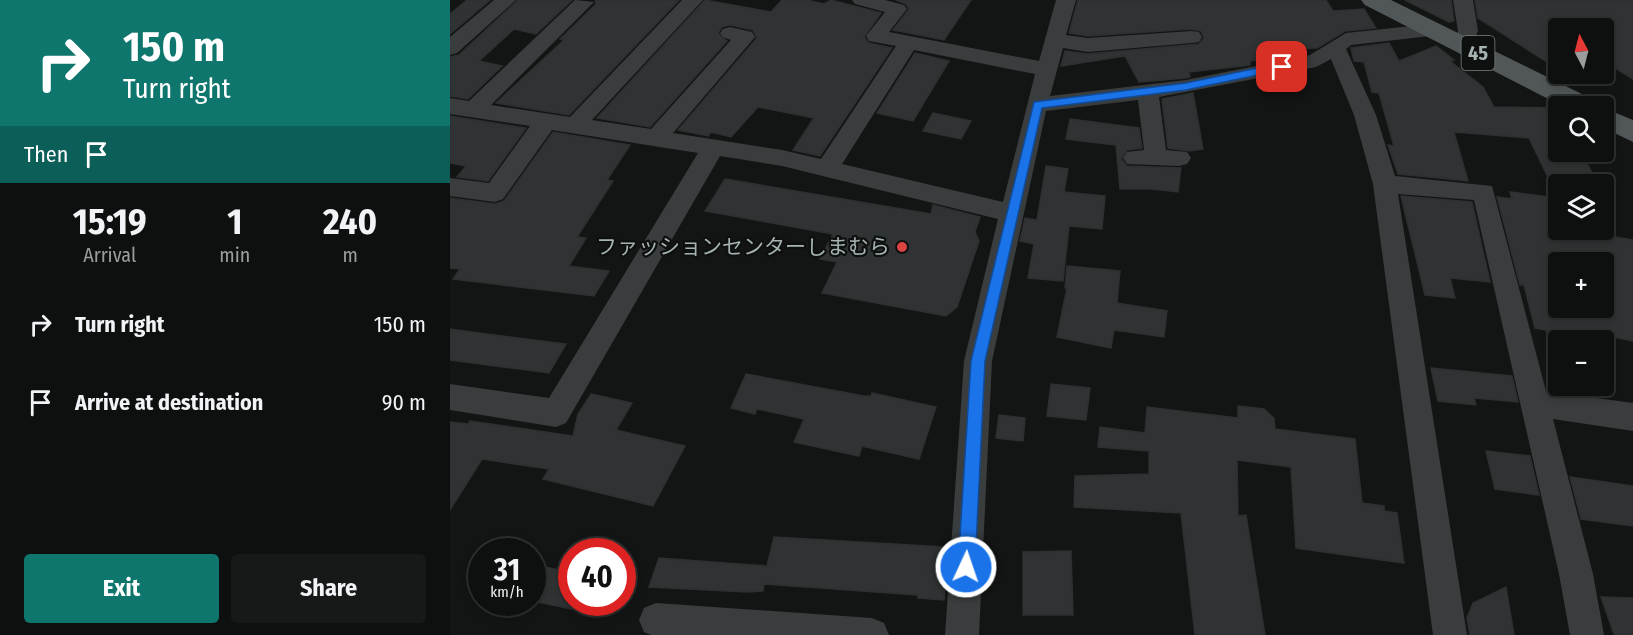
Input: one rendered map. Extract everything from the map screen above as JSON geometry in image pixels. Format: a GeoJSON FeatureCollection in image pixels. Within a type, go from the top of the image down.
{"type":"FeatureCollection","features":[{"type":"Feature","properties":{"kind":"main road","name":"45"},"geometry":{"type":"LineString","coordinates":[[1373,0],[1563,96]]}},
{"type":"Feature","properties":{"kind":"main road"},"geometry":{"type":"LineString","coordinates":[[1614,122],[1633,132]]}},
{"type":"Feature","properties":{"kind":"street"},"geometry":{"type":"LineString","coordinates":[[450,48],[506,0]]}},
{"type":"Feature","properties":{"kind":"street"},"geometry":{"type":"LineString","coordinates":[[574,126],[693,0]]}},
{"type":"Feature","properties":{"kind":"street"},"geometry":{"type":"LineString","coordinates":[[862,0],[897,9],[876,36],[1047,70]]}},
{"type":"Feature","properties":{"kind":"street"},"geometry":{"type":"LineString","coordinates":[[962,635],[978,361],[1011,213],[1066,0]]}},
{"type":"Feature","properties":{"kind":"street"},"geometry":{"type":"LineString","coordinates":[[1463,0],[1468,31],[1463,45]]}},
{"type":"Feature","properties":{"kind":"street"},"geometry":{"type":"LineString","coordinates":[[474,109],[584,2]]}},
{"type":"Feature","properties":{"kind":"street"},"geometry":{"type":"LineString","coordinates":[[1038,105],[1186,87],[1316,60],[1336,49],[1346,39],[1431,30]]}},
{"type":"Feature","properties":{"kind":"street"},"geometry":{"type":"LineString","coordinates":[[656,138],[745,37],[730,33]]}},
{"type":"Feature","properties":{"kind":"street"},"geometry":{"type":"LineString","coordinates":[[1055,40],[1088,45],[1192,37]]}},
{"type":"Feature","properties":{"kind":"street"},"geometry":{"type":"LineString","coordinates":[[826,169],[908,43]]}},
{"type":"Feature","properties":{"kind":"street"},"geometry":{"type":"LineString","coordinates":[[1336,49],[1362,102],[1377,146],[1385,184],[1450,635]]}},
{"type":"Feature","properties":{"kind":"street"},"geometry":{"type":"LineString","coordinates":[[1148,92],[1157,158]]}},
{"type":"Feature","properties":{"kind":"street"},"geometry":{"type":"LineString","coordinates":[[450,106],[782,158],[1011,213]]}},
{"type":"Feature","properties":{"kind":"street"},"geometry":{"type":"LineString","coordinates":[[450,187],[495,194],[546,121]]}},
{"type":"Feature","properties":{"kind":"street"},"geometry":{"type":"LineString","coordinates":[[450,397],[556,413],[713,148]]}},
{"type":"Feature","properties":{"kind":"street"},"geometry":{"type":"LineString","coordinates":[[1385,184],[1484,192],[1576,574],[1587,635]]}},
{"type":"Feature","properties":{"kind":"street"},"geometry":{"type":"LineString","coordinates":[[1534,403],[1633,417]]}},
{"type":"Feature","properties":{"kind":"street"},"geometry":{"type":"LineString","coordinates":[[656,620],[872,635]]}},
{"type":"Feature","properties":{"kind":"building"},"geometry":{"type":"Polygon","coordinates":[[[467,0],[490,0],[450,34],[450,14],[467,0]]]}},
{"type":"Feature","properties":{"kind":"building"},"geometry":{"type":"Polygon","coordinates":[[[518,0],[572,0],[536,34],[514,29],[479,61],[502,66],[468,99],[450,96],[450,57],[459,55],[518,0]]]}},
{"type":"Feature","properties":{"kind":"building"},"geometry":{"type":"Polygon","coordinates":[[[595,0],[679,0],[569,115],[496,103],[564,40],[560,39],[596,4],[595,0]]]}},
{"type":"Feature","properties":{"kind":"building"},"geometry":{"type":"Polygon","coordinates":[[[705,0],[771,12],[782,0],[807,0],[824,4],[831,0],[881,13],[864,37],[869,43],[892,48],[820,156],[793,150],[814,118],[758,107],[731,137],[711,132],[708,136],[678,130],[757,38],[753,30],[730,25],[722,27],[718,33],[727,41],[650,127],[597,118],[705,0]]]}},
{"type":"Feature","properties":{"kind":"building"},"geometry":{"type":"Polygon","coordinates":[[[896,0],[971,0],[944,40],[893,30],[909,9],[906,4],[896,0]]]}},
{"type":"Feature","properties":{"kind":"building"},"geometry":{"type":"Polygon","coordinates":[[[1078,0],[1326,0],[1333,11],[1364,9],[1376,28],[1345,31],[1317,48],[1294,49],[1297,55],[1250,61],[1250,65],[1189,72],[1190,77],[1186,78],[1139,82],[1125,56],[1061,66],[1065,51],[1088,54],[1199,44],[1204,38],[1201,31],[1192,29],[1088,36],[1069,33],[1078,0]]]}},
{"type":"Feature","properties":{"kind":"building"},"geometry":{"type":"Polygon","coordinates":[[[1405,0],[1451,0],[1454,21],[1449,22],[1405,0]]]}},
{"type":"Feature","properties":{"kind":"building"},"geometry":{"type":"Polygon","coordinates":[[[1475,0],[1633,0],[1633,79],[1614,67],[1614,18],[1548,18],[1548,63],[1478,18],[1475,0]]]}},
{"type":"Feature","properties":{"kind":"building"},"geometry":{"type":"Polygon","coordinates":[[[1389,43],[1399,61],[1436,46],[1454,60],[1450,61],[1483,87],[1494,107],[1548,108],[1548,162],[1586,162],[1593,174],[1548,174],[1548,177],[1529,138],[1454,132],[1468,181],[1398,174],[1388,145],[1394,146],[1379,93],[1372,92],[1364,62],[1354,61],[1351,48],[1389,43]]]}},
{"type":"Feature","properties":{"kind":"building"},"geometry":{"type":"Polygon","coordinates":[[[915,53],[949,61],[913,121],[877,113],[915,53]]]}},
{"type":"Feature","properties":{"kind":"building"},"geometry":{"type":"Polygon","coordinates":[[[1193,93],[1203,149],[1189,151],[1168,148],[1162,99],[1193,93]]]}},
{"type":"Feature","properties":{"kind":"building"},"geometry":{"type":"Polygon","coordinates":[[[933,113],[971,121],[961,139],[923,131],[933,113]]]}},
{"type":"Feature","properties":{"kind":"building"},"geometry":{"type":"Polygon","coordinates":[[[450,116],[526,128],[488,181],[457,177],[466,166],[450,163],[450,116]]]}},
{"type":"Feature","properties":{"kind":"building"},"geometry":{"type":"Polygon","coordinates":[[[1070,119],[1139,128],[1142,148],[1127,150],[1121,159],[1127,166],[1181,168],[1178,192],[1120,189],[1116,145],[1066,139],[1070,119]]]}},
{"type":"Feature","properties":{"kind":"building"},"geometry":{"type":"Polygon","coordinates":[[[553,132],[630,145],[607,180],[613,181],[577,237],[586,238],[569,266],[609,271],[594,296],[453,279],[460,269],[450,268],[450,198],[495,204],[504,201],[553,132]]]}},
{"type":"Feature","properties":{"kind":"building"},"geometry":{"type":"Polygon","coordinates":[[[1046,166],[1068,169],[1064,192],[1105,196],[1102,229],[1069,226],[1063,281],[1028,278],[1034,244],[1020,241],[1025,218],[1037,220],[1046,166]]]}},
{"type":"Feature","properties":{"kind":"building"},"geometry":{"type":"Polygon","coordinates":[[[725,179],[931,214],[933,205],[980,217],[975,232],[979,241],[957,307],[946,316],[822,293],[837,262],[820,259],[833,234],[705,211],[725,179]]]}},
{"type":"Feature","properties":{"kind":"building"},"geometry":{"type":"Polygon","coordinates":[[[1510,192],[1548,197],[1548,240],[1614,240],[1614,237],[1633,240],[1633,341],[1614,337],[1614,330],[1548,330],[1548,337],[1546,330],[1535,328],[1524,285],[1520,285],[1497,197],[1512,199],[1510,192]]]}},
{"type":"Feature","properties":{"kind":"building"},"geometry":{"type":"Polygon","coordinates":[[[1401,196],[1472,202],[1490,282],[1450,278],[1455,298],[1425,295],[1401,196]]]}},
{"type":"Feature","properties":{"kind":"building"},"geometry":{"type":"Polygon","coordinates":[[[1067,266],[1120,271],[1117,303],[1167,311],[1164,337],[1114,330],[1111,348],[1057,337],[1067,288],[1065,288],[1067,266]]]}},
{"type":"Feature","properties":{"kind":"building"},"geometry":{"type":"Polygon","coordinates":[[[450,329],[566,344],[549,373],[450,360],[450,329]]]}},
{"type":"Feature","properties":{"kind":"building"},"geometry":{"type":"Polygon","coordinates":[[[1431,368],[1512,376],[1518,402],[1474,398],[1476,405],[1438,401],[1431,368]]]}},
{"type":"Feature","properties":{"kind":"building"},"geometry":{"type":"Polygon","coordinates":[[[746,374],[864,396],[871,396],[872,393],[936,407],[919,459],[862,446],[859,456],[794,442],[804,419],[757,409],[755,414],[731,408],[746,374]]]}},
{"type":"Feature","properties":{"kind":"building"},"geometry":{"type":"Polygon","coordinates":[[[1051,384],[1090,388],[1086,420],[1047,416],[1051,384]]]}},
{"type":"Feature","properties":{"kind":"building"},"geometry":{"type":"Polygon","coordinates":[[[591,394],[632,403],[616,430],[685,446],[653,506],[543,479],[549,469],[482,459],[450,510],[450,422],[468,424],[470,421],[573,436],[578,414],[591,394]]]}},
{"type":"Feature","properties":{"kind":"building"},"geometry":{"type":"Polygon","coordinates":[[[1238,406],[1264,409],[1274,418],[1275,429],[1355,439],[1362,503],[1384,506],[1384,511],[1397,513],[1404,563],[1296,548],[1291,467],[1237,460],[1238,516],[1246,515],[1265,635],[1195,635],[1181,513],[1074,507],[1075,476],[1149,474],[1149,451],[1098,447],[1100,427],[1145,433],[1147,407],[1238,418],[1238,406]]]}},
{"type":"Feature","properties":{"kind":"building"},"geometry":{"type":"Polygon","coordinates":[[[999,415],[1025,418],[1023,441],[996,438],[999,415]]]}},
{"type":"Feature","properties":{"kind":"building"},"geometry":{"type":"Polygon","coordinates":[[[1486,451],[1530,456],[1539,495],[1495,489],[1486,451]]]}},
{"type":"Feature","properties":{"kind":"building"},"geometry":{"type":"Polygon","coordinates":[[[1570,477],[1633,486],[1633,526],[1581,519],[1570,477]]]}},
{"type":"Feature","properties":{"kind":"building"},"geometry":{"type":"Polygon","coordinates":[[[774,537],[945,547],[944,556],[948,556],[944,600],[918,598],[918,595],[764,584],[763,591],[747,592],[649,587],[659,558],[767,566],[774,537]]]}},
{"type":"Feature","properties":{"kind":"building"},"geometry":{"type":"Polygon","coordinates":[[[1071,551],[1073,615],[1023,615],[1023,552],[1071,551]]]}},
{"type":"Feature","properties":{"kind":"building"},"geometry":{"type":"Polygon","coordinates":[[[546,567],[558,570],[558,606],[546,604],[546,567]]]}},
{"type":"Feature","properties":{"kind":"building"},"geometry":{"type":"Polygon","coordinates":[[[1506,587],[1514,635],[1470,635],[1467,618],[1473,603],[1506,587]]]}},
{"type":"Feature","properties":{"kind":"building"},"geometry":{"type":"Polygon","coordinates":[[[1601,597],[1633,598],[1633,635],[1614,634],[1601,597]]]}},
{"type":"Feature","properties":{"kind":"place","name":"ファッションセンターしまむら"},"geometry":{"type":"Point","coordinates":[902,247]}},
{"type":"Feature","properties":{"kind":"route"},"geometry":{"type":"LineString","coordinates":[[966,567],[978,361],[984,326],[1038,105],[1186,87],[1282,67]]}}]}
